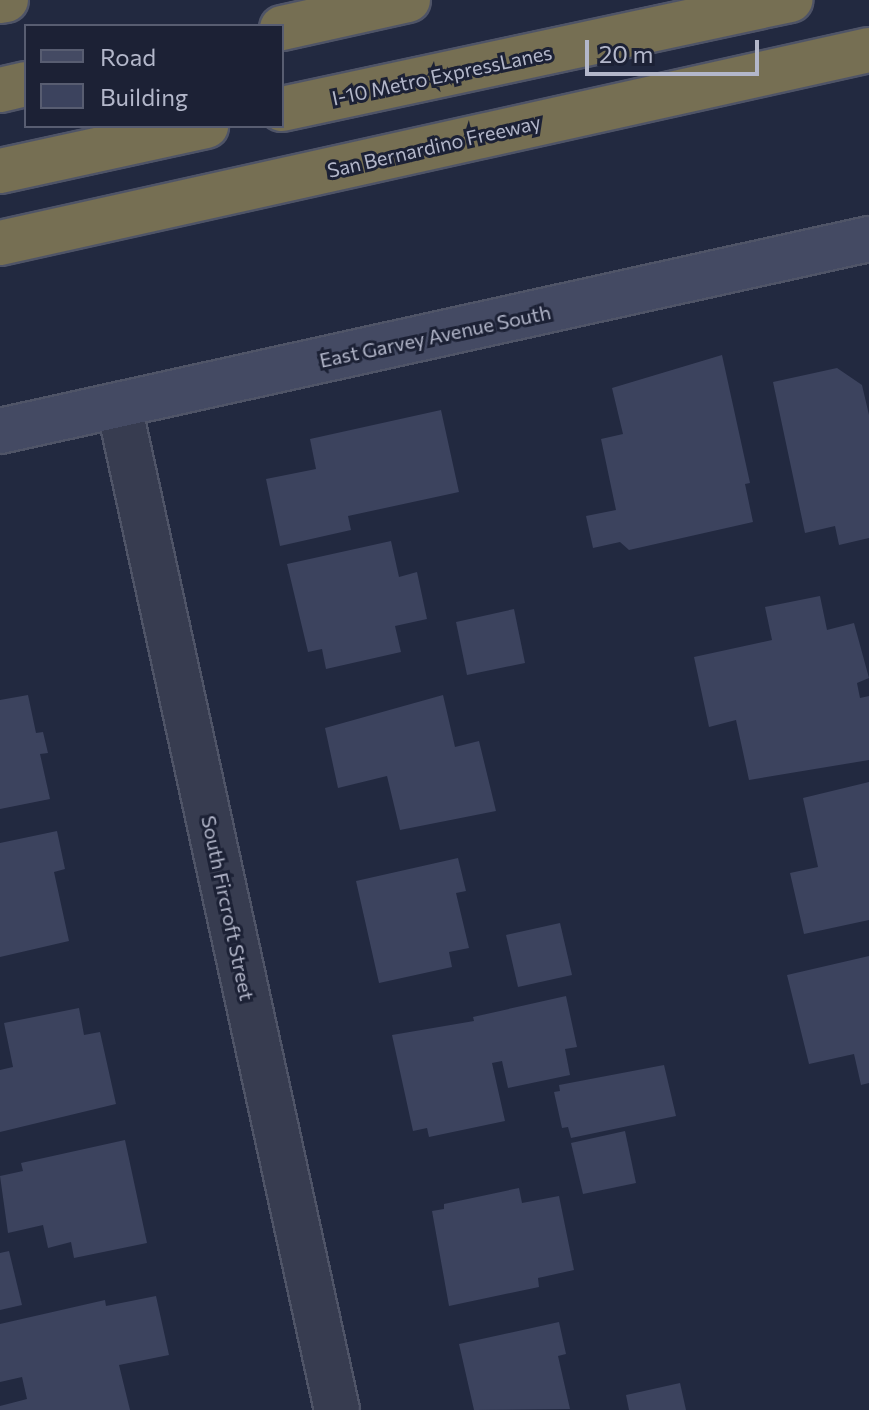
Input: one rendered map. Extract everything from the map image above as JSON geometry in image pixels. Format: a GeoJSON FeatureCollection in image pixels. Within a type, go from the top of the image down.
{"type":"FeatureCollection","features":[{"type":"Feature","properties":{"kind":"highway"},"geometry":{"type":"LineString","coordinates":[[0,1],[6,0]]}},
{"type":"Feature","properties":{"kind":"highway"},"geometry":{"type":"LineString","coordinates":[[284,28],[408,0]]}},
{"type":"Feature","properties":{"kind":"highway","name":"I-10 Metro ExpressLanes"},"geometry":{"type":"LineString","coordinates":[[284,109],[790,0]]}},
{"type":"Feature","properties":{"kind":"highway","name":"San Bernardino Freeway"},"geometry":{"type":"LineString","coordinates":[[0,243],[869,50]]}},
{"type":"Feature","properties":{"kind":"highway"},"geometry":{"type":"LineString","coordinates":[[0,90],[24,84]]}},
{"type":"Feature","properties":{"kind":"highway"},"geometry":{"type":"LineString","coordinates":[[0,171],[197,128]]}},
{"type":"Feature","properties":{"kind":"street","name":"East Garvey Avenue South"},"geometry":{"type":"LineString","coordinates":[[0,431],[869,239]]}},
{"type":"Feature","properties":{"kind":"street","name":"South Fircroft Street"},"geometry":{"type":"LineString","coordinates":[[119,406],[337,1410]]}},
{"type":"Feature","properties":{"kind":"building"},"geometry":{"type":"Polygon","coordinates":[[[722,355],[750,483],[745,484],[753,522],[629,550],[620,542],[593,548],[586,516],[616,510],[601,439],[623,434],[612,388],[722,355]]]}},
{"type":"Feature","properties":{"kind":"building"},"geometry":{"type":"Polygon","coordinates":[[[837,368],[862,385],[869,415],[869,538],[839,545],[835,526],[805,533],[773,382],[837,368]]]}},
{"type":"Feature","properties":{"kind":"building"},"geometry":{"type":"Polygon","coordinates":[[[441,410],[459,492],[348,516],[351,530],[280,546],[266,479],[316,469],[310,439],[441,410]]]}},
{"type":"Feature","properties":{"kind":"building"},"geometry":{"type":"Polygon","coordinates":[[[391,541],[399,577],[417,572],[427,619],[395,626],[401,652],[326,669],[322,649],[308,652],[287,564],[391,541]]]}},
{"type":"Feature","properties":{"kind":"building"},"geometry":{"type":"Polygon","coordinates":[[[820,596],[827,630],[854,623],[869,678],[857,683],[860,698],[869,696],[869,760],[749,780],[736,720],[709,727],[694,657],[772,640],[765,607],[820,596]]]}},
{"type":"Feature","properties":{"kind":"building"},"geometry":{"type":"Polygon","coordinates":[[[514,609],[525,663],[467,675],[456,622],[514,609]]]}},
{"type":"Feature","properties":{"kind":"building"},"geometry":{"type":"Polygon","coordinates":[[[28,695],[36,733],[43,732],[48,753],[40,754],[50,799],[0,809],[0,700],[28,695]]]}},
{"type":"Feature","properties":{"kind":"building"},"geometry":{"type":"Polygon","coordinates":[[[443,695],[455,747],[479,741],[496,811],[400,830],[387,776],[338,788],[325,728],[443,695]]]}},
{"type":"Feature","properties":{"kind":"building"},"geometry":{"type":"Polygon","coordinates":[[[869,782],[869,920],[804,934],[790,873],[818,867],[803,798],[869,782]]]}},
{"type":"Feature","properties":{"kind":"building"},"geometry":{"type":"Polygon","coordinates":[[[57,831],[65,869],[54,872],[69,941],[0,957],[0,843],[57,831]]]}},
{"type":"Feature","properties":{"kind":"building"},"geometry":{"type":"Polygon","coordinates":[[[458,858],[466,891],[456,893],[469,948],[449,952],[452,967],[379,983],[356,881],[458,858]]]}},
{"type":"Feature","properties":{"kind":"building"},"geometry":{"type":"Polygon","coordinates":[[[560,923],[572,975],[518,987],[506,935],[560,923]]]}},
{"type":"Feature","properties":{"kind":"building"},"geometry":{"type":"Polygon","coordinates":[[[869,956],[869,1083],[861,1085],[854,1054],[809,1064],[787,975],[869,956]]]}},
{"type":"Feature","properties":{"kind":"building"},"geometry":{"type":"Polygon","coordinates":[[[566,996],[577,1047],[565,1049],[570,1075],[508,1088],[502,1061],[492,1063],[505,1121],[429,1137],[427,1128],[413,1131],[392,1035],[474,1021],[473,1017],[566,996]]]}},
{"type":"Feature","properties":{"kind":"building"},"geometry":{"type":"Polygon","coordinates":[[[79,1008],[84,1035],[100,1032],[116,1104],[0,1132],[0,1070],[13,1067],[4,1023],[79,1008]]]}},
{"type":"Feature","properties":{"kind":"building"},"geometry":{"type":"Polygon","coordinates":[[[664,1065],[676,1116],[571,1138],[568,1127],[562,1128],[554,1092],[560,1091],[559,1085],[664,1065]]]}},
{"type":"Feature","properties":{"kind":"building"},"geometry":{"type":"Polygon","coordinates":[[[625,1131],[636,1183],[583,1194],[571,1143],[625,1131]]]}},
{"type":"Feature","properties":{"kind":"building"},"geometry":{"type":"Polygon","coordinates":[[[125,1140],[147,1243],[74,1258],[71,1242],[48,1248],[43,1225],[8,1233],[0,1176],[23,1171],[21,1163],[125,1140]]]}},
{"type":"Feature","properties":{"kind":"building"},"geometry":{"type":"Polygon","coordinates":[[[519,1188],[522,1203],[559,1196],[574,1270],[538,1278],[539,1287],[449,1306],[432,1211],[444,1209],[444,1204],[519,1188]]]}},
{"type":"Feature","properties":{"kind":"building"},"geometry":{"type":"Polygon","coordinates":[[[9,1251],[22,1305],[0,1310],[0,1253],[9,1251]]]}},
{"type":"Feature","properties":{"kind":"building"},"geometry":{"type":"Polygon","coordinates":[[[156,1296],[169,1355],[119,1365],[130,1410],[0,1410],[0,1406],[27,1399],[22,1377],[0,1382],[0,1324],[105,1300],[106,1306],[156,1296]]]}},
{"type":"Feature","properties":{"kind":"building"},"geometry":{"type":"Polygon","coordinates":[[[559,1322],[566,1354],[558,1356],[570,1409],[474,1410],[459,1344],[559,1322]]]}},
{"type":"Feature","properties":{"kind":"building"},"geometry":{"type":"Polygon","coordinates":[[[680,1383],[686,1410],[629,1410],[626,1395],[680,1383]]]}}]}
